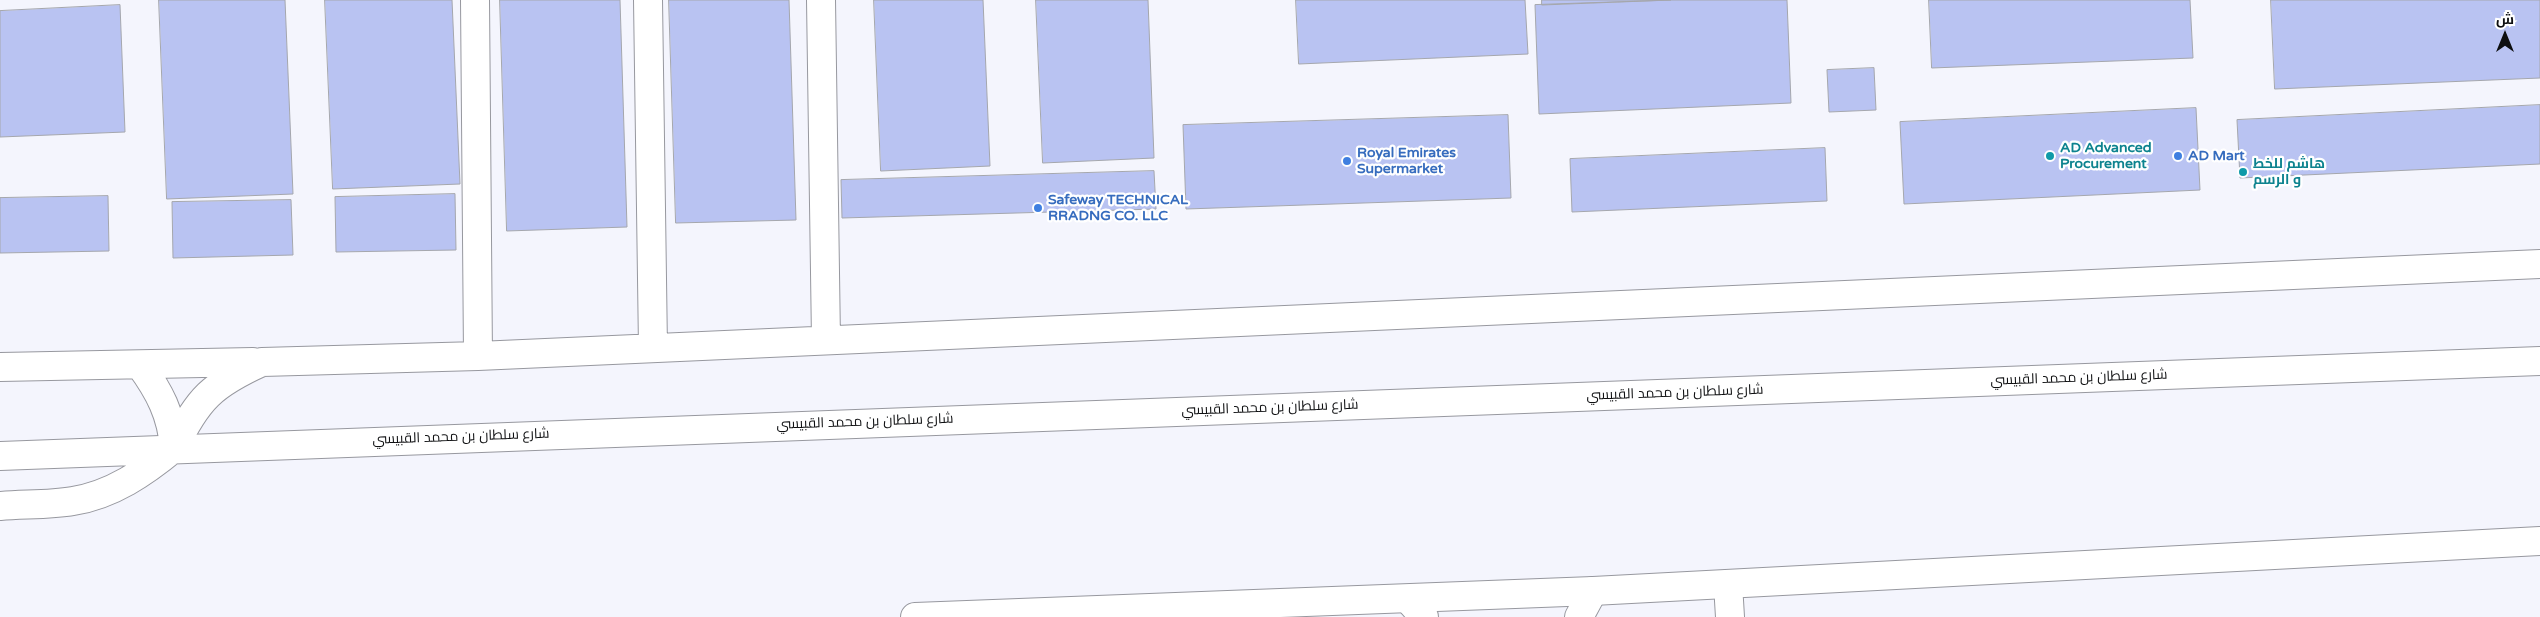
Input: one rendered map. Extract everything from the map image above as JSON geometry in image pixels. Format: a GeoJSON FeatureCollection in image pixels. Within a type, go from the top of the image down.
{"type":"FeatureCollection","features":[{"type":"Feature","properties":{"kind":"main road"},"geometry":{"type":"LineString","coordinates":[[475,0],[478,356]]}},
{"type":"Feature","properties":{"kind":"main road"},"geometry":{"type":"LineString","coordinates":[[648,0],[653,348]]}},
{"type":"Feature","properties":{"kind":"main road"},"geometry":{"type":"LineString","coordinates":[[821,0],[826,340]]}},
{"type":"Feature","properties":{"kind":"main road"},"geometry":{"type":"LineString","coordinates":[[0,367],[478,356],[2540,264]]}},
{"type":"Feature","properties":{"kind":"main road","name":"شارع سلطان بن محمد القبيسي"},"geometry":{"type":"LineString","coordinates":[[0,456],[2540,361]]}},
{"type":"Feature","properties":{"kind":"main road"},"geometry":{"type":"LineString","coordinates":[[0,506],[74,501],[105,492],[140,476],[174,448],[191,414],[203,399],[233,375],[262,362]]}},
{"type":"Feature","properties":{"kind":"main road"},"geometry":{"type":"LineString","coordinates":[[140,365],[165,405],[170,419],[174,448]]}},
{"type":"Feature","properties":{"kind":"main road"},"geometry":{"type":"LineString","coordinates":[[915,617],[1416,608],[1593,591],[2540,541]]}},
{"type":"Feature","properties":{"kind":"main road"},"geometry":{"type":"LineString","coordinates":[[1728,584],[1730,617]]}},
{"type":"Feature","properties":{"kind":"main road"},"geometry":{"type":"LineString","coordinates":[[1579,617],[1593,591]]}},
{"type":"Feature","properties":{"kind":"building"},"geometry":{"type":"Polygon","coordinates":[[[159,0],[285,0],[293,194],[167,199],[159,0]]]}},
{"type":"Feature","properties":{"kind":"building"},"geometry":{"type":"Polygon","coordinates":[[[325,0],[452,0],[460,184],[333,189],[325,0]]]}},
{"type":"Feature","properties":{"kind":"building"},"geometry":{"type":"Polygon","coordinates":[[[500,0],[620,0],[627,227],[507,231],[500,0]]]}},
{"type":"Feature","properties":{"kind":"building"},"geometry":{"type":"Polygon","coordinates":[[[669,0],[789,0],[796,220],[676,223],[669,0]]]}},
{"type":"Feature","properties":{"kind":"building"},"geometry":{"type":"Polygon","coordinates":[[[874,0],[983,0],[990,166],[881,171],[874,0]]]}},
{"type":"Feature","properties":{"kind":"building"},"geometry":{"type":"Polygon","coordinates":[[[1036,0],[1148,0],[1154,158],[1043,163],[1036,0]]]}},
{"type":"Feature","properties":{"kind":"building"},"geometry":{"type":"Polygon","coordinates":[[[1296,0],[1525,0],[1528,54],[1299,64],[1296,0]]]}},
{"type":"Feature","properties":{"kind":"building"},"geometry":{"type":"Polygon","coordinates":[[[1542,0],[1671,0],[1542,5],[1542,0]]]}},
{"type":"Feature","properties":{"kind":"building"},"geometry":{"type":"Polygon","coordinates":[[[1671,0],[1787,0],[1791,103],[1539,114],[1535,5],[1671,0]]]}},
{"type":"Feature","properties":{"kind":"building"},"geometry":{"type":"Polygon","coordinates":[[[1929,0],[2190,0],[2193,58],[1932,68],[1929,0]]]}},
{"type":"Feature","properties":{"kind":"building"},"geometry":{"type":"Polygon","coordinates":[[[2271,0],[2540,0],[2540,78],[2275,89],[2271,0]]]}},
{"type":"Feature","properties":{"kind":"building"},"geometry":{"type":"Polygon","coordinates":[[[120,5],[125,132],[0,137],[0,11],[120,5]]]}},
{"type":"Feature","properties":{"kind":"building"},"geometry":{"type":"Polygon","coordinates":[[[1874,68],[1876,110],[1829,112],[1827,70],[1874,68]]]}},
{"type":"Feature","properties":{"kind":"building"},"geometry":{"type":"Polygon","coordinates":[[[2540,105],[2540,164],[2240,178],[2237,120],[2540,105]]]}},
{"type":"Feature","properties":{"kind":"building","name":"AD Advanced Procurement"},"geometry":{"type":"Polygon","coordinates":[[[2196,108],[2200,190],[1904,204],[1900,122],[2196,108]]]}},
{"type":"Feature","properties":{"kind":"building","name":"Royal Emirates Supermarket"},"geometry":{"type":"Polygon","coordinates":[[[1508,115],[1511,198],[1186,209],[1183,125],[1508,115]]]}},
{"type":"Feature","properties":{"kind":"building"},"geometry":{"type":"Polygon","coordinates":[[[1825,148],[1827,201],[1572,212],[1570,159],[1825,148]]]}},
{"type":"Feature","properties":{"kind":"building"},"geometry":{"type":"Polygon","coordinates":[[[1154,171],[1156,209],[842,218],[841,180],[1154,171]]]}},
{"type":"Feature","properties":{"kind":"building"},"geometry":{"type":"Polygon","coordinates":[[[455,194],[456,250],[336,252],[335,197],[455,194]]]}},
{"type":"Feature","properties":{"kind":"building"},"geometry":{"type":"Polygon","coordinates":[[[108,196],[109,251],[0,253],[0,198],[108,196]]]}},
{"type":"Feature","properties":{"kind":"building"},"geometry":{"type":"Polygon","coordinates":[[[291,200],[293,255],[173,258],[172,202],[291,200]]]}},
{"type":"Feature","properties":{"kind":"place","name":"AD Advanced Procurement"},"geometry":{"type":"Point","coordinates":[2050,156]}},
{"type":"Feature","properties":{"kind":"place","name":"AD Mart"},"geometry":{"type":"Point","coordinates":[2178,156]}},
{"type":"Feature","properties":{"kind":"place","name":"Royal Emirates Supermarket"},"geometry":{"type":"Point","coordinates":[1347,161]}},
{"type":"Feature","properties":{"kind":"place","name":"هاشم للخط و الرسم"},"geometry":{"type":"Point","coordinates":[2243,172]}},
{"type":"Feature","properties":{"kind":"place","name":"Safeway TECHNICAL RRADNG CO. LLC"},"geometry":{"type":"Point","coordinates":[1038,208]}}]}
